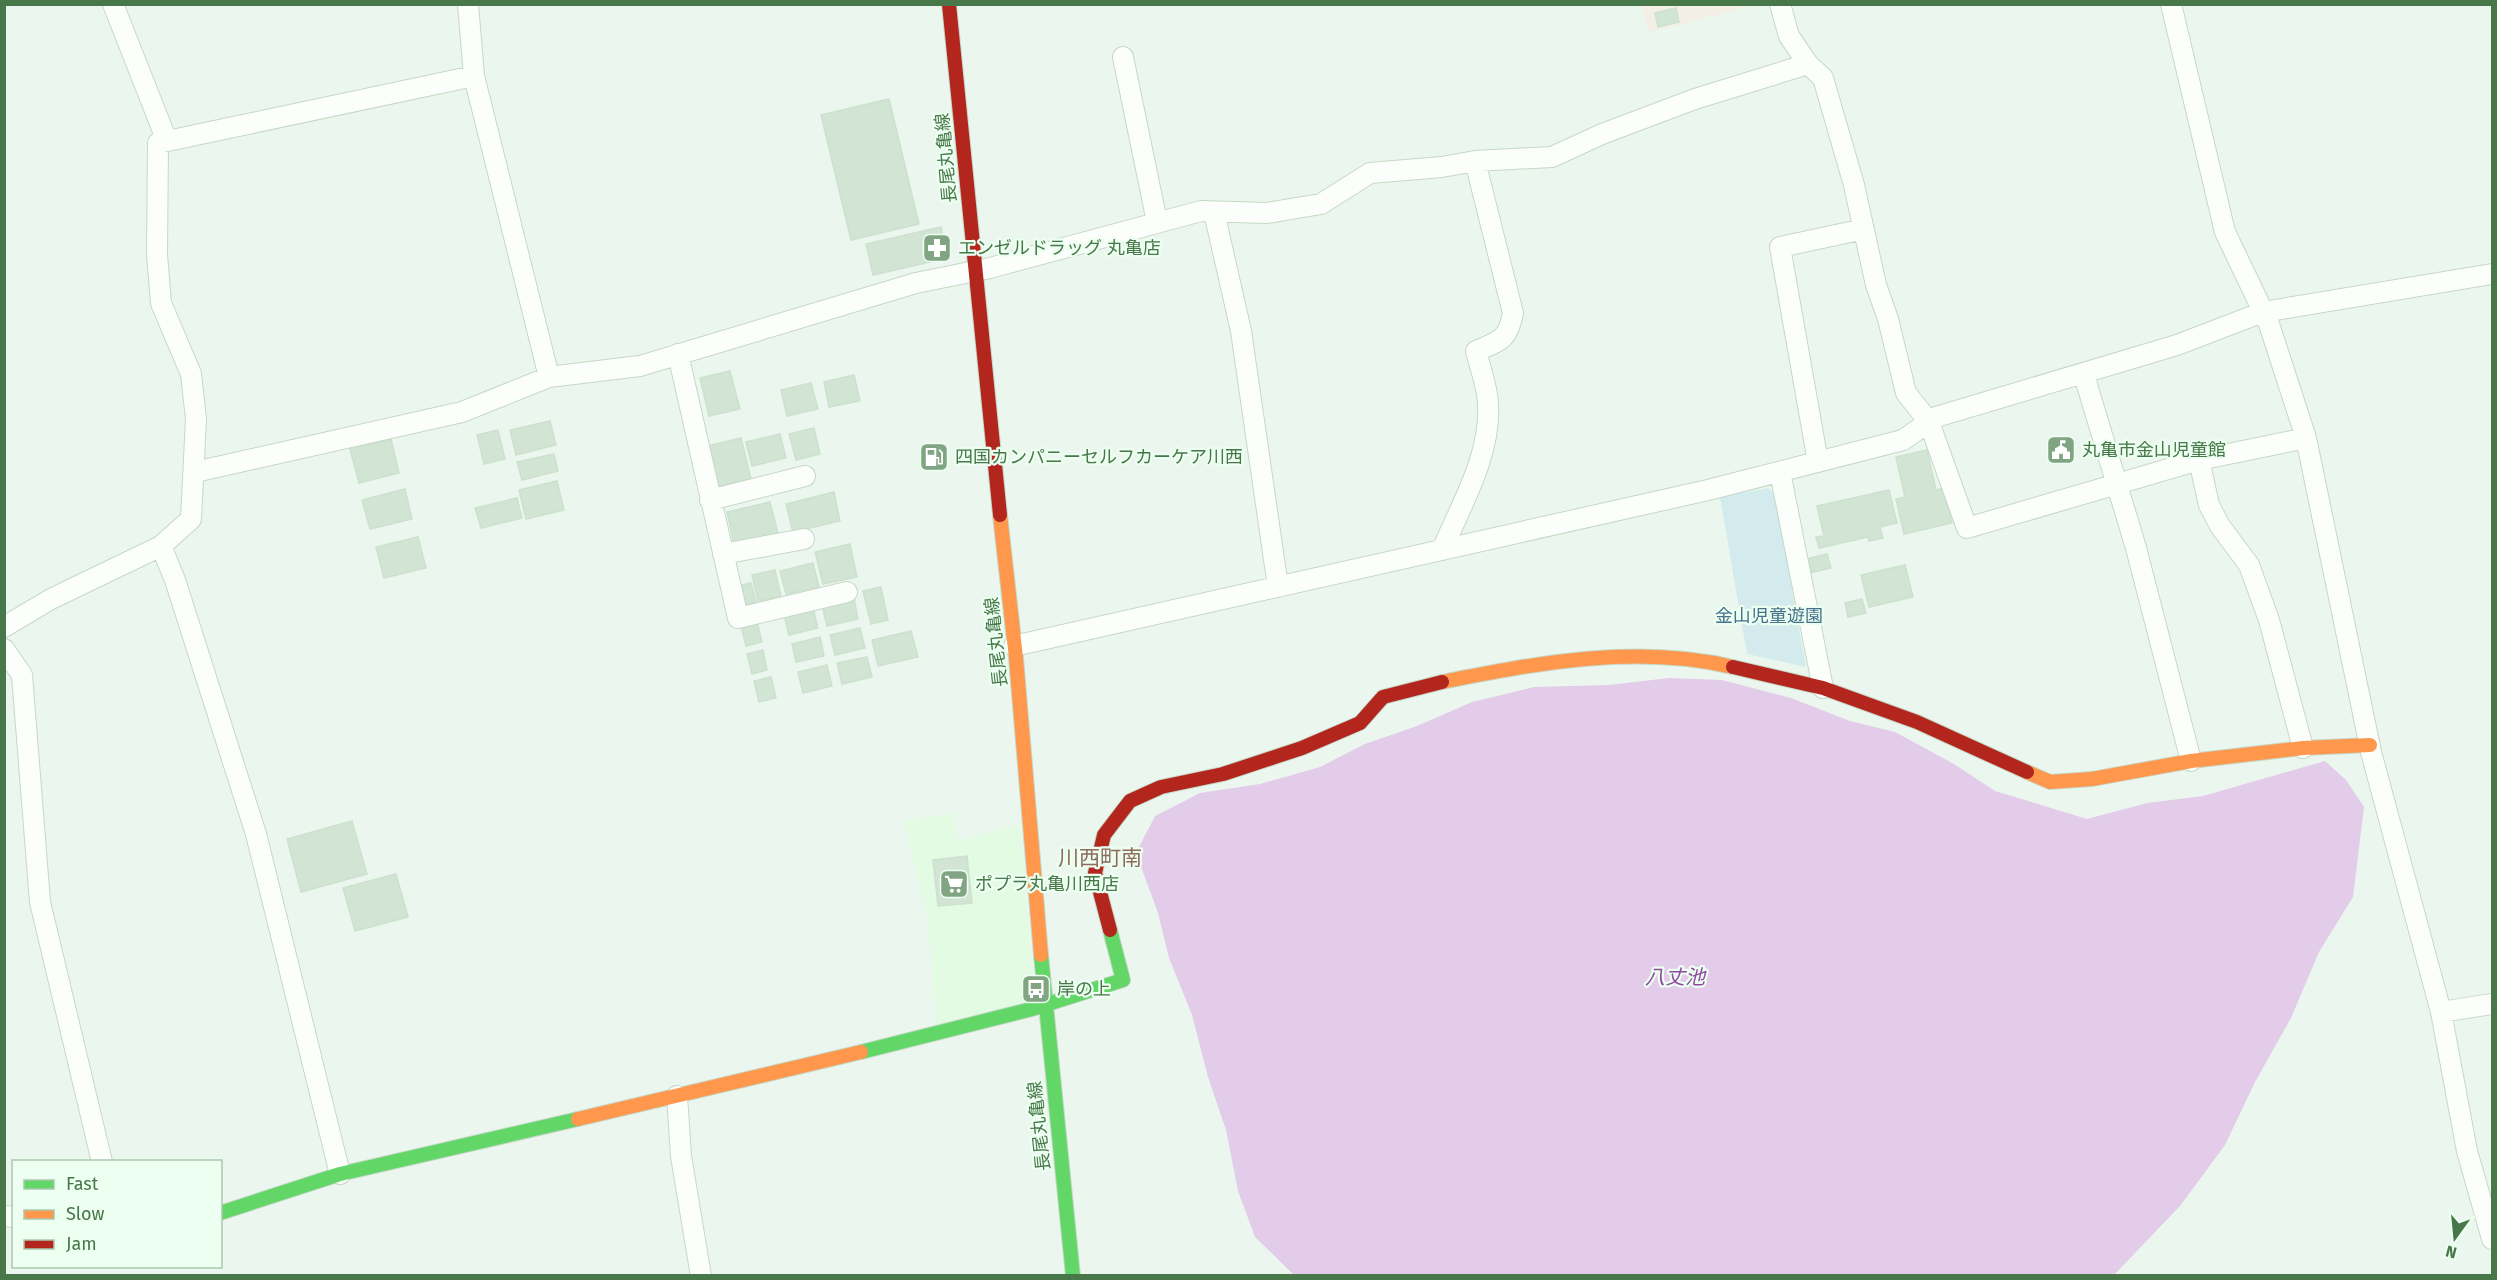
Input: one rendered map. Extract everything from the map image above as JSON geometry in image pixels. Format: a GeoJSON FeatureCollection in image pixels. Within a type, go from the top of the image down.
{"type":"FeatureCollection","features":[{"type":"Feature","properties":{"kind":"street"},"geometry":{"type":"LineString","coordinates":[[113,4],[167,141]]}},
{"type":"Feature","properties":{"kind":"street"},"geometry":{"type":"LineString","coordinates":[[468,4],[474,76],[549,377]]}},
{"type":"Feature","properties":{"kind":"street","name":"長尾丸亀線"},"geometry":{"type":"LineString","coordinates":[[949,4],[974,271],[1014,646],[1073,1275]]}},
{"type":"Feature","properties":{"kind":"street"},"geometry":{"type":"LineString","coordinates":[[1780,4],[1789,36],[1808,64],[1822,78],[1854,185],[1906,393],[1929,422],[1967,528],[2199,460],[2306,438]]}},
{"type":"Feature","properties":{"kind":"street"},"geometry":{"type":"LineString","coordinates":[[2171,4],[2225,232],[2263,312],[2306,438],[2370,745],[2441,1012],[2467,1151],[2493,1239]]}},
{"type":"Feature","properties":{"kind":"street"},"geometry":{"type":"LineString","coordinates":[[1123,57],[1157,222]]}},
{"type":"Feature","properties":{"kind":"street"},"geometry":{"type":"LineString","coordinates":[[195,472],[462,412],[549,377],[640,366],[916,283],[974,271],[1201,211],[1267,213],[1321,204],[1370,173],[1442,167],[1475,160],[1552,157],[1602,134],[1695,99],[1808,64]]}},
{"type":"Feature","properties":{"kind":"street"},"geometry":{"type":"LineString","coordinates":[[4,627],[51,599],[161,546],[192,519],[196,419],[191,374],[161,303],[156,177],[158,143],[474,76]]}},
{"type":"Feature","properties":{"kind":"street"},"geometry":{"type":"LineString","coordinates":[[1442,550],[1477,466],[1488,424],[1489,403],[1476,351],[1501,341],[1510,330],[1513,313],[1475,160]]}},
{"type":"Feature","properties":{"kind":"street"},"geometry":{"type":"LineString","coordinates":[[1214,212],[1241,331],[1278,587]]}},
{"type":"Feature","properties":{"kind":"street"},"geometry":{"type":"LineString","coordinates":[[1818,462],[1780,247],[1864,229]]}},
{"type":"Feature","properties":{"kind":"street"},"geometry":{"type":"LineString","coordinates":[[1014,646],[1780,472],[1903,440],[1936,417],[2084,375],[2177,345],[2263,312],[2493,274]]}},
{"type":"Feature","properties":{"kind":"street"},"geometry":{"type":"LineString","coordinates":[[678,354],[738,618],[847,592]]}},
{"type":"Feature","properties":{"kind":"street"},"geometry":{"type":"LineString","coordinates":[[2084,375],[2136,548],[2191,761]]}},
{"type":"Feature","properties":{"kind":"street"},"geometry":{"type":"LineString","coordinates":[[2199,460],[2209,505],[2220,526],[2250,565],[2269,620],[2303,748]]}},
{"type":"Feature","properties":{"kind":"street"},"geometry":{"type":"LineString","coordinates":[[1780,472],[1823,688]]}},
{"type":"Feature","properties":{"kind":"street"},"geometry":{"type":"LineString","coordinates":[[710,500],[805,476]]}},
{"type":"Feature","properties":{"kind":"street"},"geometry":{"type":"LineString","coordinates":[[723,554],[804,539]]}},
{"type":"Feature","properties":{"kind":"street"},"geometry":{"type":"LineString","coordinates":[[161,546],[175,580],[256,834],[340,1174]]}},
{"type":"Feature","properties":{"kind":"street"},"geometry":{"type":"LineString","coordinates":[[4,649],[22,675],[40,902],[102,1160]]}},
{"type":"Feature","properties":{"kind":"street"},"geometry":{"type":"LineString","coordinates":[[222,1212],[340,1174],[677,1096],[1046,1005],[1123,980],[1095,873],[1104,835],[1130,801],[1161,787],[1223,774],[1302,748],[1360,723],[1383,697],[1425,685],[1539,663],[1623,656],[1712,662],[1823,688],[1917,722],[2050,782],[2092,779],[2191,761],[2303,748],[2370,745]]}},
{"type":"Feature","properties":{"kind":"street"},"geometry":{"type":"LineString","coordinates":[[2441,1012],[2493,1004]]}},
{"type":"Feature","properties":{"kind":"street"},"geometry":{"type":"LineString","coordinates":[[677,1096],[681,1156],[701,1275]]}},
{"type":"Feature","properties":{"kind":"shaded area"},"geometry":{"type":"Polygon","coordinates":[[[1641,4],[1756,5],[1649,32],[1641,4]]]}},
{"type":"Feature","properties":{"kind":"shaded area"},"geometry":{"type":"Polygon","coordinates":[[[952,813],[959,840],[1020,824],[1035,1001],[936,1027],[928,922],[904,822],[952,813]]]}},
{"type":"Feature","properties":{"kind":"green space","name":"金山児童遊園"},"geometry":{"type":"Polygon","coordinates":[[[1768,488],[1775,494],[1806,667],[1747,654],[1720,497],[1768,488]]]}},
{"type":"Feature","properties":{"kind":"water","name":"八丈池"},"geometry":{"type":"Polygon","coordinates":[[[1669,678],[1722,680],[1791,698],[1850,721],[1895,732],[1954,764],[1995,791],[2087,819],[2147,803],[2203,796],[2325,761],[2346,780],[2364,807],[2353,897],[2319,952],[2291,1018],[2255,1082],[2225,1145],[2180,1206],[2113,1276],[1294,1275],[1255,1237],[1238,1191],[1226,1130],[1208,1077],[1192,1015],[1169,958],[1158,913],[1136,853],[1155,816],[1200,793],[1260,784],[1320,767],[1365,744],[1417,726],[1472,702],[1534,687],[1609,685],[1669,678]]]}},
{"type":"Feature","properties":{"kind":"building"},"geometry":{"type":"Polygon","coordinates":[[[1676,8],[1679,22],[1658,27],[1655,13],[1676,8]]]}},
{"type":"Feature","properties":{"kind":"building"},"geometry":{"type":"Polygon","coordinates":[[[889,99],[919,224],[851,240],[821,115],[889,99]]]}},
{"type":"Feature","properties":{"kind":"building"},"geometry":{"type":"Polygon","coordinates":[[[941,227],[948,258],[873,275],[866,244],[941,227]]]}},
{"type":"Feature","properties":{"kind":"building"},"geometry":{"type":"Polygon","coordinates":[[[730,371],[740,409],[709,416],[700,378],[730,371]]]}},
{"type":"Feature","properties":{"kind":"building"},"geometry":{"type":"Polygon","coordinates":[[[854,375],[860,401],[829,407],[824,382],[854,375]]]}},
{"type":"Feature","properties":{"kind":"building"},"geometry":{"type":"Polygon","coordinates":[[[811,383],[818,409],[787,416],[781,390],[811,383]]]}},
{"type":"Feature","properties":{"kind":"building"},"geometry":{"type":"Polygon","coordinates":[[[550,421],[556,445],[516,455],[510,430],[550,421]]]}},
{"type":"Feature","properties":{"kind":"building"},"geometry":{"type":"Polygon","coordinates":[[[814,428],[820,454],[796,460],[789,434],[814,428]]]}},
{"type":"Feature","properties":{"kind":"building"},"geometry":{"type":"Polygon","coordinates":[[[498,430],[505,459],[484,464],[477,435],[498,430]]]}},
{"type":"Feature","properties":{"kind":"building"},"geometry":{"type":"Polygon","coordinates":[[[780,434],[786,458],[752,466],[746,442],[780,434]]]}},
{"type":"Feature","properties":{"kind":"building"},"geometry":{"type":"Polygon","coordinates":[[[741,438],[751,479],[717,487],[708,446],[741,438]]]}},
{"type":"Feature","properties":{"kind":"building"},"geometry":{"type":"Polygon","coordinates":[[[391,439],[399,473],[359,483],[350,449],[391,439]]]}},
{"type":"Feature","properties":{"kind":"building"},"geometry":{"type":"Polygon","coordinates":[[[1927,450],[1936,490],[1944,488],[1952,523],[1904,534],[1896,499],[1905,497],[1896,457],[1927,450]]]}},
{"type":"Feature","properties":{"kind":"building"},"geometry":{"type":"Polygon","coordinates":[[[554,454],[558,471],[522,480],[517,462],[554,454]]]}},
{"type":"Feature","properties":{"kind":"building"},"geometry":{"type":"Polygon","coordinates":[[[557,481],[564,510],[526,519],[519,490],[557,481]]]}},
{"type":"Feature","properties":{"kind":"building"},"geometry":{"type":"Polygon","coordinates":[[[405,489],[412,519],[370,529],[362,500],[405,489]]]}},
{"type":"Feature","properties":{"kind":"building"},"geometry":{"type":"Polygon","coordinates":[[[1889,490],[1897,523],[1880,527],[1883,538],[1869,541],[1868,537],[1819,548],[1816,537],[1824,536],[1817,506],[1889,490]]]}},
{"type":"Feature","properties":{"kind":"building"},"geometry":{"type":"Polygon","coordinates":[[[834,492],[840,521],[793,532],[786,504],[834,492]]]}},
{"type":"Feature","properties":{"kind":"building"},"geometry":{"type":"Polygon","coordinates":[[[517,498],[522,518],[481,528],[475,508],[517,498]]]}},
{"type":"Feature","properties":{"kind":"building"},"geometry":{"type":"Polygon","coordinates":[[[770,502],[778,534],[734,544],[727,512],[770,502]]]}},
{"type":"Feature","properties":{"kind":"building"},"geometry":{"type":"Polygon","coordinates":[[[418,537],[426,568],[384,578],[376,547],[418,537]]]}},
{"type":"Feature","properties":{"kind":"building"},"geometry":{"type":"Polygon","coordinates":[[[850,544],[857,577],[823,584],[815,552],[850,544]]]}},
{"type":"Feature","properties":{"kind":"building"},"geometry":{"type":"Polygon","coordinates":[[[1827,554],[1831,568],[1809,573],[1806,559],[1827,554]]]}},
{"type":"Feature","properties":{"kind":"building"},"geometry":{"type":"Polygon","coordinates":[[[813,563],[819,587],[786,594],[780,571],[813,563]]]}},
{"type":"Feature","properties":{"kind":"building"},"geometry":{"type":"Polygon","coordinates":[[[1905,565],[1913,597],[1869,607],[1861,575],[1905,565]]]}},
{"type":"Feature","properties":{"kind":"building"},"geometry":{"type":"Polygon","coordinates":[[[775,570],[781,596],[758,601],[752,575],[775,570]]]}},
{"type":"Feature","properties":{"kind":"building"},"geometry":{"type":"Polygon","coordinates":[[[751,583],[756,602],[743,606],[738,586],[751,583]]]}},
{"type":"Feature","properties":{"kind":"building"},"geometry":{"type":"Polygon","coordinates":[[[881,587],[888,620],[871,624],[863,591],[881,587]]]}},
{"type":"Feature","properties":{"kind":"building"},"geometry":{"type":"Polygon","coordinates":[[[854,598],[858,619],[827,626],[822,605],[854,598]]]}},
{"type":"Feature","properties":{"kind":"building"},"geometry":{"type":"Polygon","coordinates":[[[1862,599],[1866,613],[1848,617],[1845,603],[1862,599]]]}},
{"type":"Feature","properties":{"kind":"building"},"geometry":{"type":"Polygon","coordinates":[[[813,608],[818,628],[789,635],[784,615],[813,608]]]}},
{"type":"Feature","properties":{"kind":"building"},"geometry":{"type":"Polygon","coordinates":[[[756,618],[762,642],[746,646],[740,622],[756,618]]]}},
{"type":"Feature","properties":{"kind":"building"},"geometry":{"type":"Polygon","coordinates":[[[860,628],[865,648],[835,655],[830,635],[860,628]]]}},
{"type":"Feature","properties":{"kind":"building"},"geometry":{"type":"Polygon","coordinates":[[[911,631],[918,657],[878,666],[872,640],[911,631]]]}},
{"type":"Feature","properties":{"kind":"building"},"geometry":{"type":"Polygon","coordinates":[[[820,637],[824,656],[796,662],[792,644],[820,637]]]}},
{"type":"Feature","properties":{"kind":"building"},"geometry":{"type":"Polygon","coordinates":[[[763,650],[767,670],[752,674],[747,654],[763,650]]]}},
{"type":"Feature","properties":{"kind":"building"},"geometry":{"type":"Polygon","coordinates":[[[867,657],[872,677],[842,684],[837,663],[867,657]]]}},
{"type":"Feature","properties":{"kind":"building"},"geometry":{"type":"Polygon","coordinates":[[[827,665],[832,686],[803,693],[798,672],[827,665]]]}},
{"type":"Feature","properties":{"kind":"building"},"geometry":{"type":"Polygon","coordinates":[[[771,677],[776,698],[759,702],[754,681],[771,677]]]}},
{"type":"Feature","properties":{"kind":"building"},"geometry":{"type":"Polygon","coordinates":[[[352,821],[367,874],[301,892],[287,839],[352,821]]]}},
{"type":"Feature","properties":{"kind":"building"},"geometry":{"type":"Polygon","coordinates":[[[967,856],[972,903],[938,906],[933,860],[967,856]]]}},
{"type":"Feature","properties":{"kind":"building"},"geometry":{"type":"Polygon","coordinates":[[[396,874],[408,917],[355,931],[343,888],[396,874]]]}},
{"type":"Feature","properties":{"kind":"traffic: fast"},"geometry":{"type":"LineString","coordinates":[[861,1052],[1032,1009],[1123,980],[1110,930]]}},
{"type":"Feature","properties":{"kind":"traffic: fast"},"geometry":{"type":"LineString","coordinates":[[1041,955],[1073,1276]]}},
{"type":"Feature","properties":{"kind":"traffic: fast"},"geometry":{"type":"LineString","coordinates":[[222,1212],[340,1174],[578,1119]]}},
{"type":"Feature","properties":{"kind":"traffic: slow"},"geometry":{"type":"LineString","coordinates":[[1000,515],[1016,658],[1041,955]]}},
{"type":"Feature","properties":{"kind":"traffic: slow"},"geometry":{"type":"LineString","coordinates":[[1442,682],[1514,668],[1624,657],[1697,660],[1733,667]]}},
{"type":"Feature","properties":{"kind":"traffic: slow"},"geometry":{"type":"LineString","coordinates":[[2027,772],[2050,782],[2092,779],[2191,761],[2303,748],[2370,745]]}},
{"type":"Feature","properties":{"kind":"traffic: slow"},"geometry":{"type":"LineString","coordinates":[[578,1119],[861,1052]]}},
{"type":"Feature","properties":{"kind":"traffic: jam"},"geometry":{"type":"LineString","coordinates":[[949,4],[1000,515]]}},
{"type":"Feature","properties":{"kind":"traffic: jam"},"geometry":{"type":"LineString","coordinates":[[1733,667],[1823,688],[1917,722],[2027,772]]}},
{"type":"Feature","properties":{"kind":"traffic: jam"},"geometry":{"type":"LineString","coordinates":[[1110,930],[1095,873],[1104,835],[1130,801],[1161,787],[1223,774],[1302,748],[1360,723],[1383,697],[1442,682]]}},
{"type":"Feature","properties":{"kind":"place","name":"エンゼルドラッグ 丸亀店"},"geometry":{"type":"Point","coordinates":[937,248]}},
{"type":"Feature","properties":{"kind":"place","name":"丸亀市金山児童館"},"geometry":{"type":"Point","coordinates":[2061,450]}},
{"type":"Feature","properties":{"kind":"place","name":"四国カンパニーセルフカーケア川西"},"geometry":{"type":"Point","coordinates":[934,457]}},
{"type":"Feature","properties":{"kind":"place","name":"ポプラ丸亀川西店"},"geometry":{"type":"Point","coordinates":[954,884]}},
{"type":"Feature","properties":{"kind":"place","name":"岸の上"},"geometry":{"type":"Point","coordinates":[1036,989]}},
{"type":"Feature","properties":{"kind":"district","name":"川西町南"},"geometry":{"type":"Point","coordinates":[1100,858]}}]}
